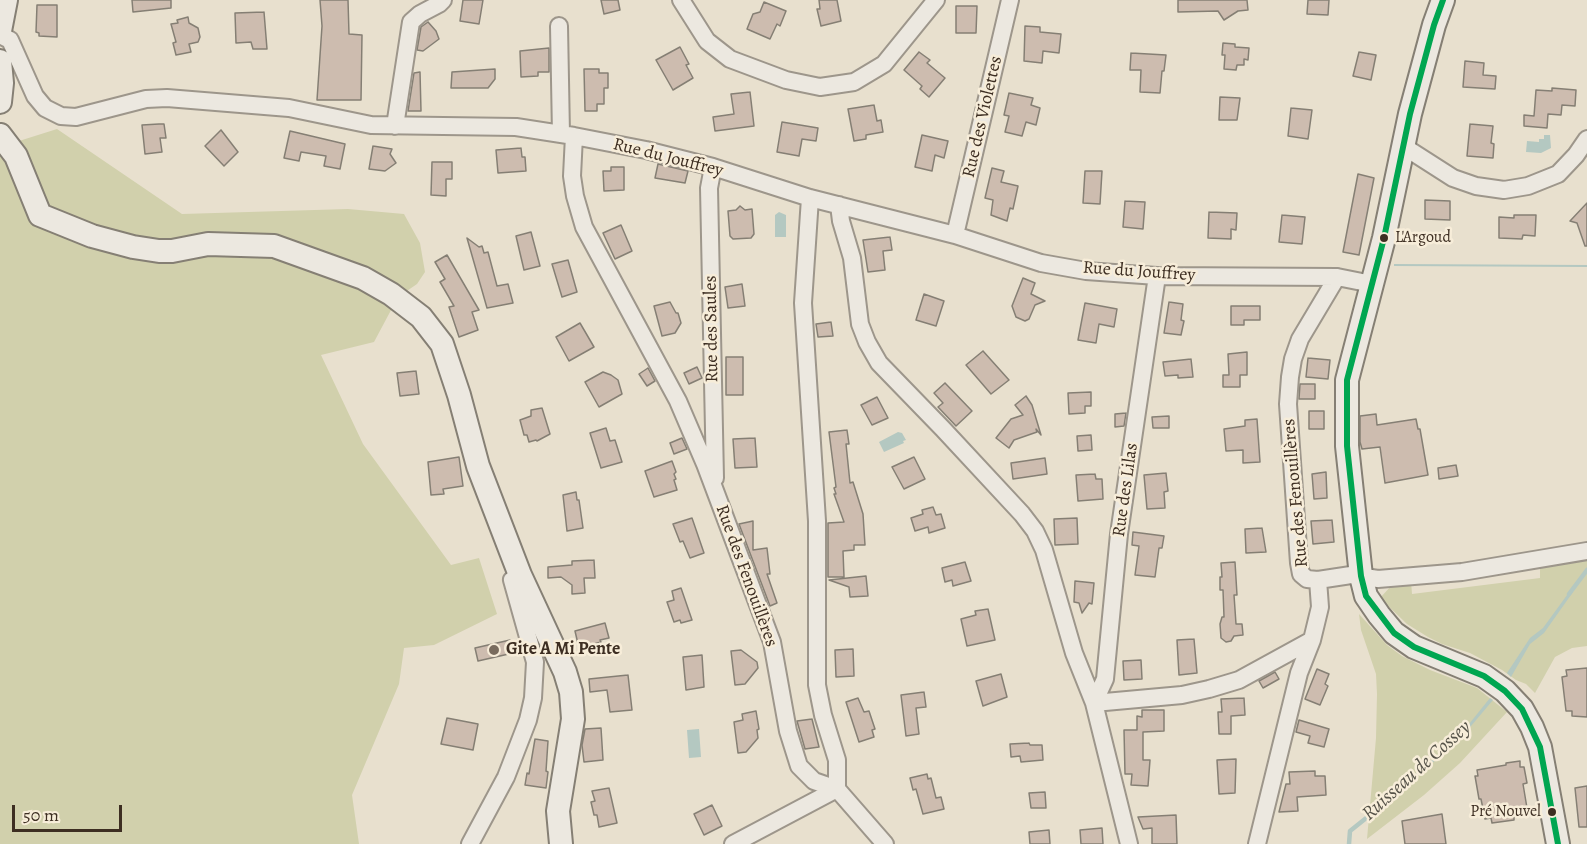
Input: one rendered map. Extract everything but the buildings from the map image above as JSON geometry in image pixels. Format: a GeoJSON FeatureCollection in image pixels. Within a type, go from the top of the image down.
{"type":"FeatureCollection","features":[{"type":"Feature","properties":{"kind":"street"},"geometry":{"type":"LineString","coordinates":[[0,33],[6,0]]}},
{"type":"Feature","properties":{"kind":"street"},"geometry":{"type":"LineString","coordinates":[[395,126],[411,22],[443,0]]}},
{"type":"Feature","properties":{"kind":"street"},"geometry":{"type":"LineString","coordinates":[[681,0],[707,41],[730,58],[786,80],[820,87],[854,82],[884,64],[936,0]]}},
{"type":"Feature","properties":{"kind":"street","name":"Rue des Violettes"},"geometry":{"type":"LineString","coordinates":[[955,235],[1010,0]]}},
{"type":"Feature","properties":{"kind":"street"},"geometry":{"type":"LineString","coordinates":[[1443,0],[1422,68],[1384,238],[1347,380],[1347,446],[1362,576],[1366,596],[1378,615],[1394,633],[1414,647],[1484,676],[1505,691],[1522,709],[1540,747],[1558,844]]}},
{"type":"Feature","properties":{"kind":"street","name":"Rue des Fenouillères"},"geometry":{"type":"LineString","coordinates":[[559,26],[572,176],[584,227],[678,400],[716,490],[772,642],[788,731],[799,766],[814,782],[837,789]]}},
{"type":"Feature","properties":{"kind":"street","name":"Rue du Jouffrey"},"geometry":{"type":"LineString","coordinates":[[0,33],[10,40],[35,96],[45,108],[60,116],[76,117],[146,99],[167,98],[289,108],[371,125],[516,127],[645,150],[713,167],[810,198],[955,235],[1041,262],[1086,271],[1157,276],[1337,277],[1372,284]]}},
{"type":"Feature","properties":{"kind":"street"},"geometry":{"type":"LineString","coordinates":[[0,61],[2,83],[0,102]]}},
{"type":"Feature","properties":{"kind":"street"},"geometry":{"type":"LineString","coordinates":[[0,135],[16,156],[40,215],[92,236],[159,251],[172,251],[208,244],[274,246],[363,278],[391,294],[421,317],[442,344],[459,395],[478,466],[520,575],[565,672],[571,692],[573,719],[558,811],[561,844]]}},
{"type":"Feature","properties":{"kind":"street"},"geometry":{"type":"LineString","coordinates":[[1403,146],[1453,178],[1476,186],[1504,190],[1528,186],[1558,174],[1587,139]]}},
{"type":"Feature","properties":{"kind":"street","name":"Rue des Saules"},"geometry":{"type":"LineString","coordinates":[[713,167],[709,188],[716,490]]}},
{"type":"Feature","properties":{"kind":"street"},"geometry":{"type":"LineString","coordinates":[[810,198],[803,303],[817,521],[817,685],[823,715],[837,760],[837,789],[885,844]]}},
{"type":"Feature","properties":{"kind":"street"},"geometry":{"type":"LineString","coordinates":[[839,205],[841,221],[852,258],[860,324],[879,363],[1022,514],[1035,531],[1044,550],[1074,652],[1094,703],[1130,844]]}},
{"type":"Feature","properties":{"kind":"street","name":"Rue des Lilas"},"geometry":{"type":"LineString","coordinates":[[1094,703],[1105,679],[1119,534],[1157,276]]}},
{"type":"Feature","properties":{"kind":"street","name":"Rue des Fenouillères"},"geometry":{"type":"LineString","coordinates":[[1257,844],[1299,673],[1312,640],[1320,608],[1318,580],[1307,579],[1301,574],[1299,563],[1288,404],[1290,377],[1300,339],[1337,277]]}},
{"type":"Feature","properties":{"kind":"street"},"geometry":{"type":"LineString","coordinates":[[1318,580],[1351,575],[1378,579],[1462,572],[1587,551]]}},
{"type":"Feature","properties":{"kind":"street"},"geometry":{"type":"LineString","coordinates":[[470,844],[506,777],[528,720],[533,698],[535,662],[512,580],[520,575]]}},
{"type":"Feature","properties":{"kind":"street"},"geometry":{"type":"LineString","coordinates":[[1094,703],[1182,695],[1209,689],[1239,680],[1312,640]]}},
{"type":"Feature","properties":{"kind":"street"},"geometry":{"type":"LineString","coordinates":[[733,844],[837,789]]}},
{"type":"Feature","properties":{"kind":"green space"},"geometry":{"type":"Polygon","coordinates":[[[57,129],[182,214],[348,209],[404,214],[420,243],[425,272],[417,284],[398,297],[374,342],[321,355],[363,444],[451,565],[479,558],[497,614],[434,645],[404,648],[399,684],[352,795],[359,844],[0,844],[0,147],[57,129]]]}},
{"type":"Feature","properties":{"kind":"green space"},"geometry":{"type":"Polygon","coordinates":[[[1587,556],[1587,646],[1572,648],[1555,657],[1535,693],[1526,684],[1470,653],[1428,637],[1407,624],[1380,598],[1392,585],[1411,581],[1412,594],[1540,578],[1540,564],[1587,556]]]}},
{"type":"Feature","properties":{"kind":"green space"},"geometry":{"type":"Polygon","coordinates":[[[1359,614],[1387,645],[1402,656],[1430,670],[1477,688],[1507,712],[1460,763],[1424,795],[1367,839],[1376,738],[1377,694],[1376,674],[1361,630],[1359,614]]]}},
{"type":"Feature","properties":{"kind":"water"},"geometry":{"type":"Polygon","coordinates":[[[1544,135],[1550,135],[1551,148],[1541,153],[1526,152],[1527,141],[1539,142],[1539,139],[1544,139],[1544,135]]]}},
{"type":"Feature","properties":{"kind":"water"},"geometry":{"type":"Polygon","coordinates":[[[779,212],[786,215],[786,237],[775,237],[775,215],[779,212]]]}},
{"type":"Feature","properties":{"kind":"water"},"geometry":{"type":"Polygon","coordinates":[[[1394,264],[1587,265],[1587,267],[1394,266],[1394,264]]]}},
{"type":"Feature","properties":{"kind":"water"},"geometry":{"type":"Polygon","coordinates":[[[898,432],[902,433],[906,440],[903,441],[904,443],[884,452],[879,442],[898,432]]]}},
{"type":"Feature","properties":{"kind":"water"},"geometry":{"type":"Polygon","coordinates":[[[1570,591],[1573,592],[1544,633],[1530,644],[1511,677],[1507,673],[1530,638],[1543,628],[1570,591]]]}},
{"type":"Feature","properties":{"kind":"water"},"geometry":{"type":"Polygon","coordinates":[[[1490,698],[1493,700],[1460,739],[1377,811],[1377,808],[1461,734],[1490,698]]]}},
{"type":"Feature","properties":{"kind":"water"},"geometry":{"type":"Polygon","coordinates":[[[699,729],[701,757],[689,758],[687,730],[699,729]]]}},
{"type":"Feature","properties":{"kind":"waterway","name":"Ruisseau de Cossey"},"geometry":{"type":"LineString","coordinates":[[1569,594],[1587,570]]}},
{"type":"Feature","properties":{"kind":"waterway","name":"Ruisseau de Cossey"},"geometry":{"type":"LineString","coordinates":[[1349,844],[1350,831],[1380,807]]}},
{"type":"Feature","properties":{"kind":"transit line"},"geometry":{"type":"LineString","coordinates":[[1443,0],[1410,114],[1384,238],[1347,380],[1347,446],[1361,576],[1366,596],[1394,633],[1414,647],[1484,676],[1505,691],[1522,709],[1540,747],[1558,844]]}},
{"type":"Feature","properties":{"kind":"place","name":"L'Argoud"},"geometry":{"type":"Point","coordinates":[1384,238]}},
{"type":"Feature","properties":{"kind":"place","name":"Gite A Mi Pente"},"geometry":{"type":"Point","coordinates":[494,650]}},
{"type":"Feature","properties":{"kind":"place","name":"Pré Nouvel"},"geometry":{"type":"Point","coordinates":[1552,812]}}]}
